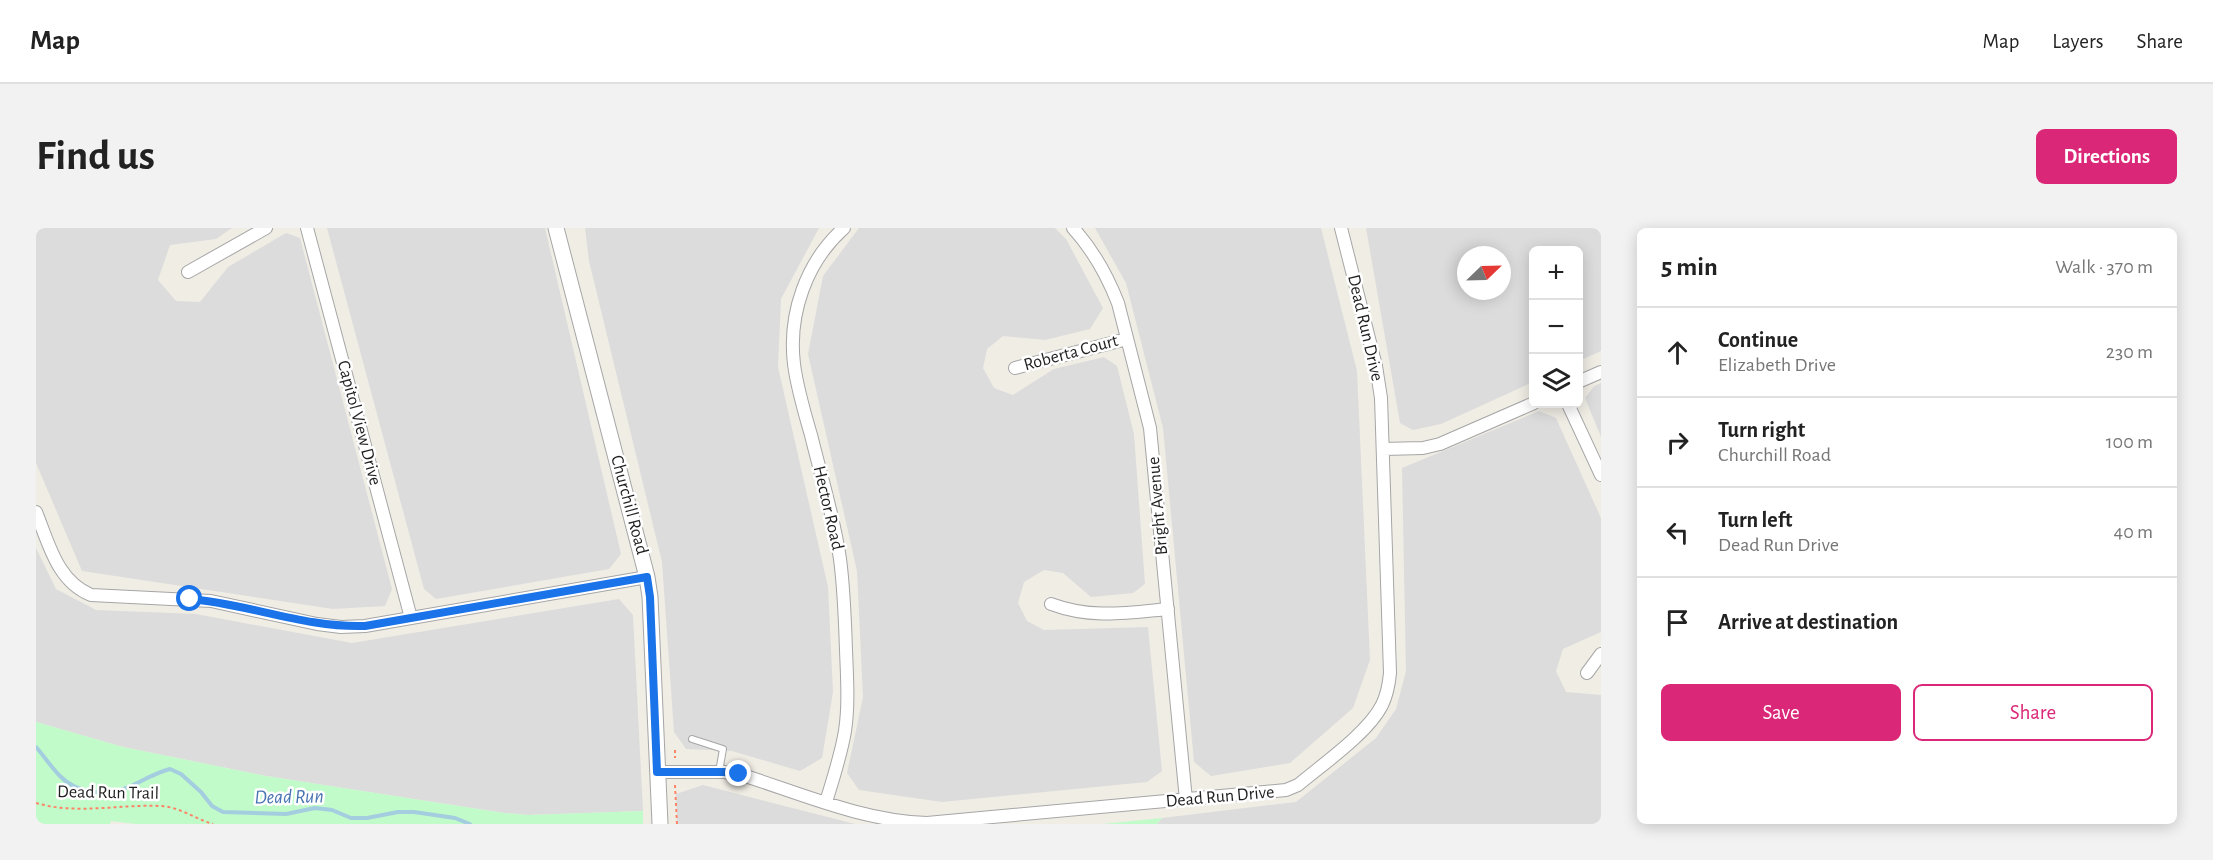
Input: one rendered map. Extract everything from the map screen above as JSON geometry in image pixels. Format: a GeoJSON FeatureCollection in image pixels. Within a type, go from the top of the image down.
{"type":"FeatureCollection","features":[{"type":"Feature","properties":{"kind":"street"},"geometry":{"type":"LineString","coordinates":[[188,272],[266,228]]}},
{"type":"Feature","properties":{"kind":"street","name":"Capitol View Drive"},"geometry":{"type":"LineString","coordinates":[[307,228],[411,618]]}},
{"type":"Feature","properties":{"kind":"street","name":"Churchill Road"},"geometry":{"type":"LineString","coordinates":[[556,228],[647,577],[650,597],[660,824]]}},
{"type":"Feature","properties":{"kind":"street","name":"Hector Road"},"geometry":{"type":"LineString","coordinates":[[826,802],[845,731],[847,704],[844,598],[832,516],[798,387],[793,339],[795,315],[806,281],[822,253],[844,228]]}},
{"type":"Feature","properties":{"kind":"street","name":"Bright Avenue"},"geometry":{"type":"LineString","coordinates":[[1073,228],[1087,244],[1111,284],[1150,428],[1185,800]]}},
{"type":"Feature","properties":{"kind":"street","name":"Dead Run Drive"},"geometry":{"type":"LineString","coordinates":[[657,772],[739,774],[878,818],[927,823],[1286,790],[1298,785],[1372,720],[1382,705],[1388,689],[1390,673],[1381,398],[1376,366],[1341,228]]}},
{"type":"Feature","properties":{"kind":"street","name":"Roberta Court"},"geometry":{"type":"LineString","coordinates":[[1015,368],[1127,339]]}},
{"type":"Feature","properties":{"kind":"street"},"geometry":{"type":"LineString","coordinates":[[1583,380],[1601,372]]}},
{"type":"Feature","properties":{"kind":"street"},"geometry":{"type":"LineString","coordinates":[[1383,449],[1423,448],[1440,444],[1529,404]]}},
{"type":"Feature","properties":{"kind":"street"},"geometry":{"type":"LineString","coordinates":[[1570,408],[1601,475]]}},
{"type":"Feature","properties":{"kind":"street"},"geometry":{"type":"LineString","coordinates":[[36,512],[62,572],[69,582],[91,595],[211,601],[341,627],[365,626],[647,577]]}},
{"type":"Feature","properties":{"kind":"street"},"geometry":{"type":"LineString","coordinates":[[1051,604],[1086,614],[1168,609]]}},
{"type":"Feature","properties":{"kind":"street"},"geometry":{"type":"LineString","coordinates":[[1587,673],[1601,654]]}},
{"type":"Feature","properties":{"kind":"lane"},"geometry":{"type":"LineString","coordinates":[[692,739],[723,749],[719,772]]}},
{"type":"Feature","properties":{"kind":"path"},"geometry":{"type":"LineString","coordinates":[[675,750],[677,824]]}},
{"type":"Feature","properties":{"kind":"path","name":"Dead Run Trail"},"geometry":{"type":"LineString","coordinates":[[36,803],[58,807],[161,806],[191,814],[213,824]]}},
{"type":"Feature","properties":{"kind":"shaded area"},"geometry":{"type":"Polygon","coordinates":[[[36,228],[232,228],[216,239],[170,245],[158,280],[176,301],[200,302],[228,267],[286,233],[300,238],[392,589],[385,606],[333,609],[82,571],[36,463],[36,228]]]}},
{"type":"Feature","properties":{"kind":"shaded area"},"geometry":{"type":"Polygon","coordinates":[[[327,228],[545,228],[621,554],[609,569],[436,599],[424,589],[327,228]]]}},
{"type":"Feature","properties":{"kind":"shaded area"},"geometry":{"type":"Polygon","coordinates":[[[585,228],[819,228],[781,299],[778,367],[828,587],[833,692],[822,758],[800,771],[732,751],[686,749],[674,732],[662,562],[589,261],[585,228]]]}},
{"type":"Feature","properties":{"kind":"shaded area"},"geometry":{"type":"Polygon","coordinates":[[[859,228],[1055,228],[1066,239],[1103,308],[1090,329],[1045,340],[1003,336],[987,349],[983,368],[994,388],[1013,395],[1054,369],[1104,357],[1117,366],[1134,434],[1145,584],[1133,593],[1091,597],[1063,573],[1044,570],[1024,582],[1018,603],[1027,621],[1044,630],[1148,627],[1162,771],[1147,782],[942,802],[859,790],[847,773],[863,697],[857,571],[808,354],[823,276],[859,228]]]}},
{"type":"Feature","properties":{"kind":"shaded area"},"geometry":{"type":"Polygon","coordinates":[[[1095,228],[1321,228],[1357,371],[1370,660],[1353,708],[1290,763],[1211,776],[1194,762],[1163,428],[1126,283],[1095,228]]]}},
{"type":"Feature","properties":{"kind":"shaded area"},"geometry":{"type":"Polygon","coordinates":[[[1366,228],[1601,228],[1601,351],[1583,359],[1583,246],[1529,246],[1529,384],[1441,424],[1413,430],[1400,423],[1366,228]]]}},
{"type":"Feature","properties":{"kind":"shaded area"},"geometry":{"type":"Polygon","coordinates":[[[1601,383],[1601,437],[1585,398],[1594,386],[1601,383]]]}},
{"type":"Feature","properties":{"kind":"shaded area"},"geometry":{"type":"Polygon","coordinates":[[[1539,411],[1556,418],[1601,518],[1601,632],[1563,649],[1556,671],[1566,692],[1601,695],[1601,820],[1594,824],[1157,824],[1162,818],[1296,802],[1376,738],[1396,709],[1406,671],[1402,468],[1539,411]]]}},
{"type":"Feature","properties":{"kind":"shaded area"},"geometry":{"type":"Polygon","coordinates":[[[36,548],[56,589],[96,610],[196,614],[352,643],[619,599],[633,615],[643,811],[528,815],[504,813],[266,776],[123,747],[36,722],[36,548]]]}},
{"type":"Feature","properties":{"kind":"shaded area"},"geometry":{"type":"Polygon","coordinates":[[[703,785],[855,824],[677,824],[676,794],[703,785]]]}},
{"type":"Feature","properties":{"kind":"green space"},"geometry":{"type":"Polygon","coordinates":[[[36,722],[123,747],[266,776],[504,813],[528,815],[643,811],[643,824],[136,824],[111,821],[110,824],[36,824],[36,722]]]}},
{"type":"Feature","properties":{"kind":"green space"},"geometry":{"type":"Polygon","coordinates":[[[1162,818],[1157,824],[1103,824],[1162,818]]]}},
{"type":"Feature","properties":{"kind":"waterway","name":"Dead Run"},"geometry":{"type":"LineString","coordinates":[[36,747],[67,782],[75,787],[94,792],[122,789],[170,769],[181,774],[201,792],[212,806],[223,812],[286,814],[315,808],[332,810],[351,818],[414,812],[455,818],[470,824]]}},
{"type":"Feature","properties":{"kind":"route"},"geometry":{"type":"LineString","coordinates":[[190,599],[211,601],[317,624],[341,627],[365,626],[647,577],[650,597],[657,772],[739,774]]}}]}
